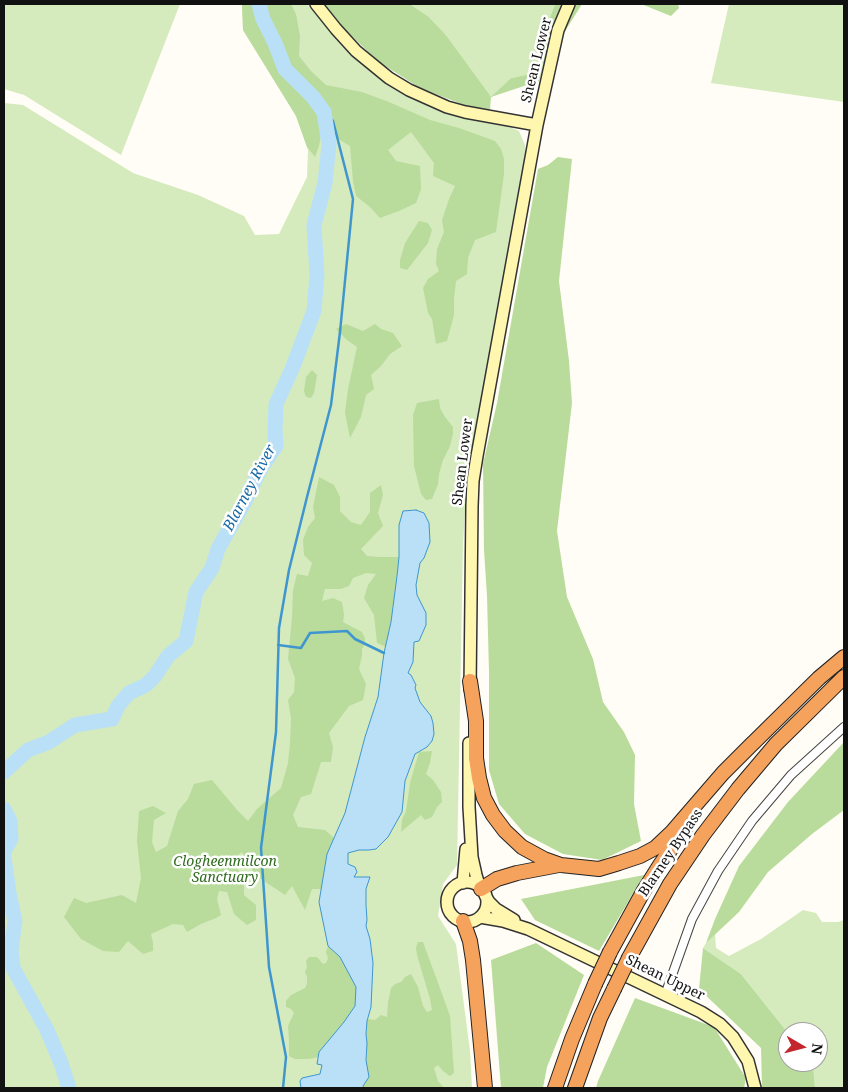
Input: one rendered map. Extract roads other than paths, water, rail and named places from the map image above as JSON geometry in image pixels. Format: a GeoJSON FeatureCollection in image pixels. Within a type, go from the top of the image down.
{"type":"FeatureCollection","features":[{"type":"Feature","properties":{"kind":"highway","name":"Blarney Bypass"},"geometry":{"type":"LineString","coordinates":[[555,1088],[572,1039],[610,952],[643,892],[678,838],[730,769],[753,743],[819,678],[844,657]]}},
{"type":"Feature","properties":{"kind":"highway","name":"Blarney Bypass"},"geometry":{"type":"LineString","coordinates":[[575,1088],[600,1018],[629,958],[670,884],[702,835],[738,788],[776,744],[844,677]]}},
{"type":"Feature","properties":{"kind":"highway"},"geometry":{"type":"LineString","coordinates":[[470,681],[476,721],[476,758],[479,778],[484,798],[492,815],[522,847],[544,859],[561,865]]}},
{"type":"Feature","properties":{"kind":"highway"},"geometry":{"type":"LineString","coordinates":[[482,890],[497,879],[530,870],[561,865],[599,868],[640,856],[655,848],[672,832],[723,773],[753,743]]}},
{"type":"Feature","properties":{"kind":"highway"},"geometry":{"type":"LineString","coordinates":[[463,921],[470,941],[473,960],[485,1088]]}},
{"type":"Feature","properties":{"kind":"main road","name":"Shean Lower"},"geometry":{"type":"LineString","coordinates":[[316,4],[336,30],[356,51],[384,74],[409,90],[447,107],[465,112],[537,125]]}},
{"type":"Feature","properties":{"kind":"main road","name":"Shean Lower"},"geometry":{"type":"LineString","coordinates":[[463,883],[469,807],[472,506],[474,481],[482,422],[537,125],[558,30],[569,4]]}},
{"type":"Feature","properties":{"kind":"main road","name":"Shean Lower"},"geometry":{"type":"LineString","coordinates":[[469,807],[472,861],[482,890]]}},
{"type":"Feature","properties":{"kind":"main road"},"geometry":{"type":"LineString","coordinates":[[463,883],[472,883],[482,890],[486,900],[484,912],[475,920],[463,921],[453,916],[450,911],[447,900],[451,890],[463,883]]}},
{"type":"Feature","properties":{"kind":"main road","name":"Shean Upper"},"geometry":{"type":"LineString","coordinates":[[482,890],[496,909],[528,929],[701,1012],[720,1024],[733,1037],[748,1061],[755,1088]]}},
{"type":"Feature","properties":{"kind":"main road","name":"Shean Upper"},"geometry":{"type":"LineString","coordinates":[[480,917],[503,921],[528,929]]}},
{"type":"Feature","properties":{"kind":"street"},"geometry":{"type":"LineString","coordinates":[[665,995],[692,919],[718,871],[737,842],[752,821],[792,776],[844,727]]}},
{"type":"Feature","properties":{"kind":"water"},"geometry":{"type":"Polygon","coordinates":[[[416,510],[424,513],[429,523],[430,542],[420,563],[416,585],[417,595],[426,613],[426,625],[419,641],[414,642],[413,662],[408,673],[416,685],[415,688],[420,702],[431,716],[434,734],[432,741],[427,747],[415,754],[405,781],[402,812],[388,837],[376,849],[348,853],[348,864],[355,867],[357,872],[354,877],[370,877],[366,889],[366,926],[370,939],[373,963],[371,1007],[366,1034],[366,1060],[369,1077],[363,1086],[364,1088],[301,1088],[300,1081],[302,1078],[320,1074],[322,1065],[317,1064],[319,1052],[355,1006],[356,987],[340,957],[328,946],[319,902],[327,854],[345,813],[365,737],[378,697],[397,576],[399,525],[403,511],[416,510]]]}},
{"type":"Feature","properties":{"kind":"waterway","name":"Blarney River"},"geometry":{"type":"LineString","coordinates":[[4,772],[28,750],[49,742],[75,725],[112,719],[118,706],[129,693],[146,685],[155,676],[168,656],[186,641],[196,592],[212,568],[218,549],[261,468],[276,446],[276,404],[292,369],[314,311],[317,275],[314,225],[325,183],[329,144],[324,112],[313,97],[285,69],[263,19],[259,4]]}},
{"type":"Feature","properties":{"kind":"waterway"},"geometry":{"type":"LineString","coordinates":[[283,1088],[286,1057],[269,967],[261,848],[276,732],[279,628],[289,570],[331,405],[353,199],[333,121],[324,112]]}},
{"type":"Feature","properties":{"kind":"waterway"},"geometry":{"type":"LineString","coordinates":[[278,645],[301,648],[310,633],[347,631],[355,639],[384,653]]}},
{"type":"Feature","properties":{"kind":"waterway","name":"Blarney River"},"geometry":{"type":"LineString","coordinates":[[4,809],[10,821],[11,839],[4,851]]}},
{"type":"Feature","properties":{"kind":"waterway","name":"Blarney River"},"geometry":{"type":"LineString","coordinates":[[4,857],[15,921],[11,950],[13,968],[47,1030],[69,1088]]}},
{"type":"Feature","properties":{"kind":"park label","name":"Clogheenmilcon Sanctuary"},"geometry":{"type":"Point","coordinates":[225,870]}}]}
